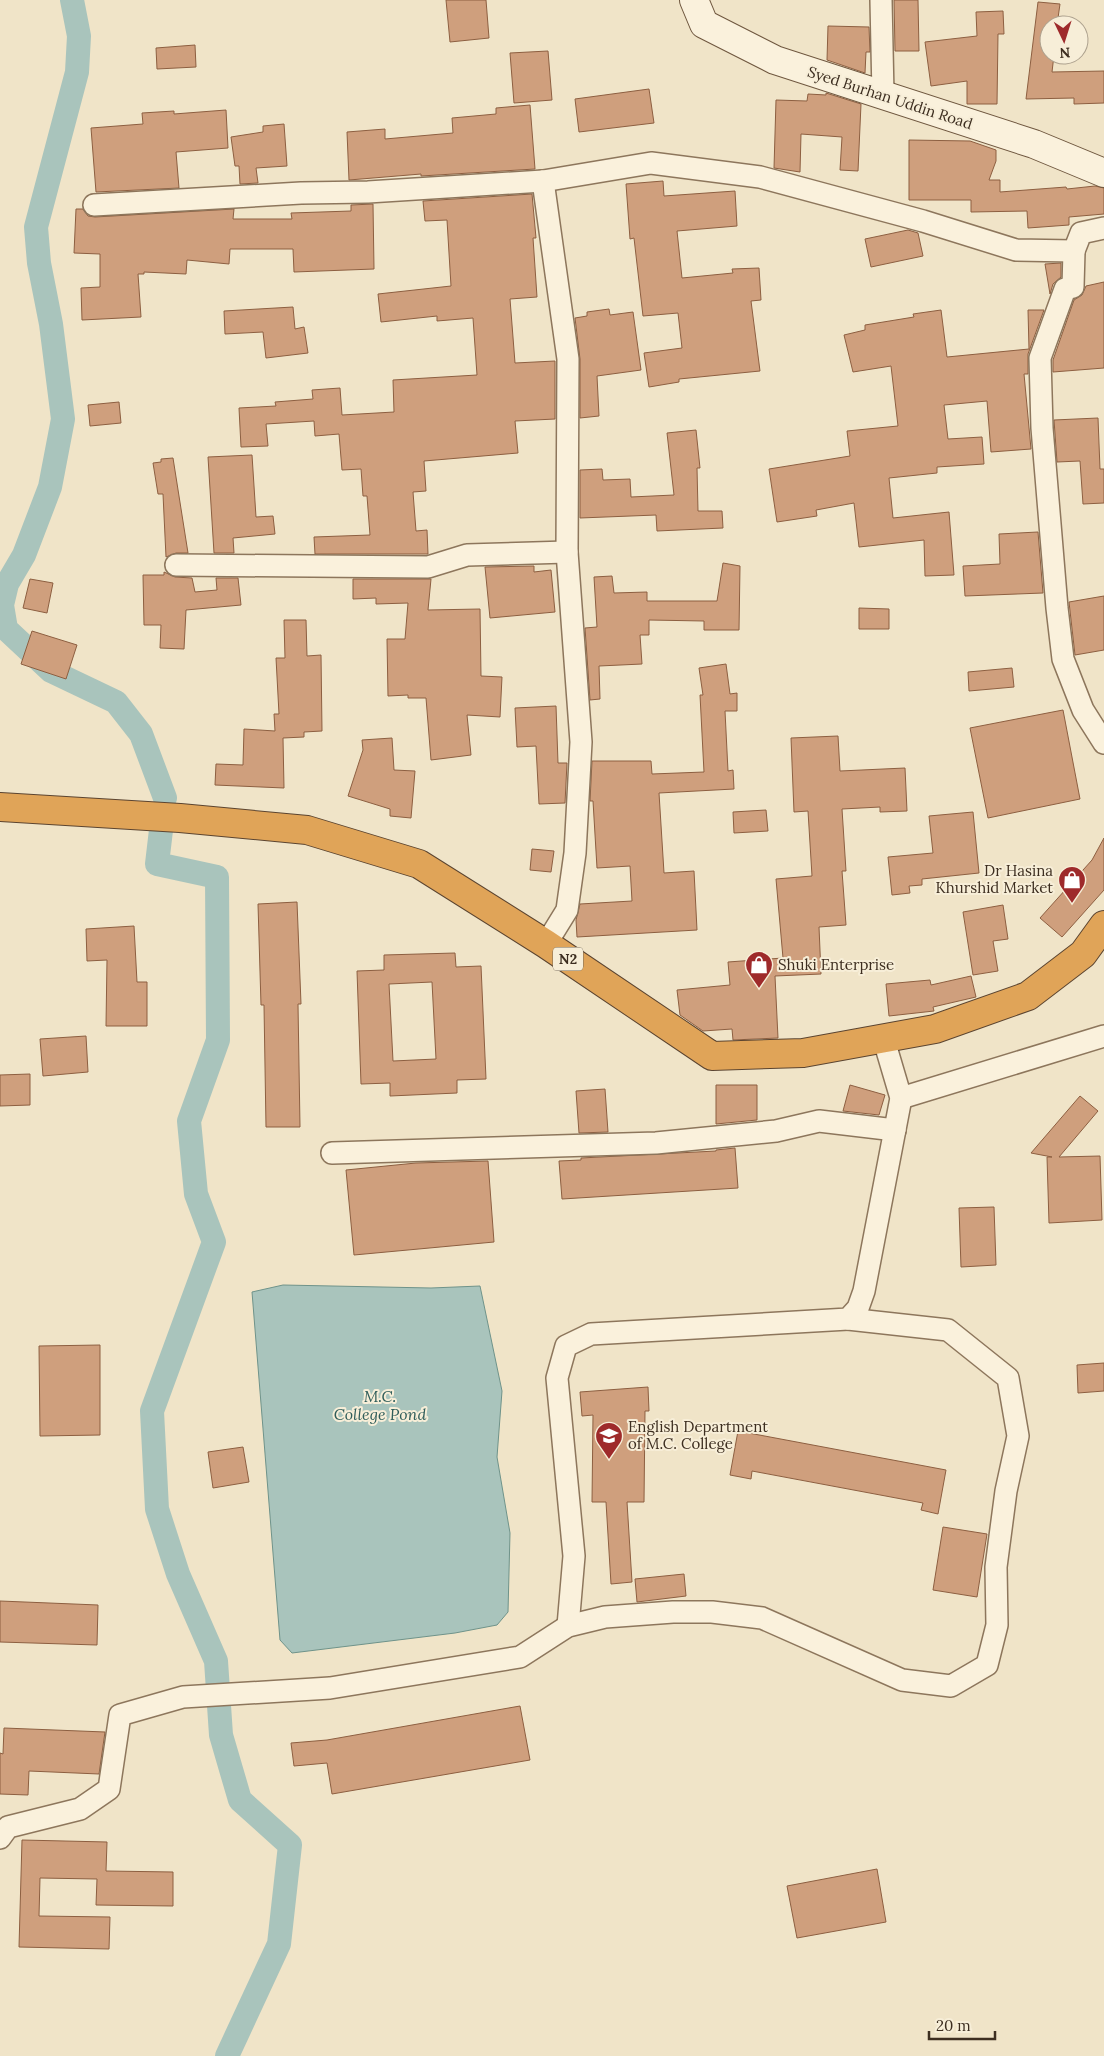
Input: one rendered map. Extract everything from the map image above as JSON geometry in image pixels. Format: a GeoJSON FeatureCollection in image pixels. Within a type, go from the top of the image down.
{"type":"FeatureCollection","features":[{"type":"Feature","properties":{"kind":"highway","name":"N2"},"geometry":{"type":"LineString","coordinates":[[0,807],[180,818],[307,830],[419,864],[546,944],[712,1056],[803,1053],[935,1029],[1028,996],[1083,954],[1104,925]]}},
{"type":"Feature","properties":{"kind":"street","name":"Syed Burhan Uddin Road"},"geometry":{"type":"LineString","coordinates":[[694,0],[704,24],[775,60],[1034,144],[1104,173]]}},
{"type":"Feature","properties":{"kind":"street"},"geometry":{"type":"LineString","coordinates":[[881,0],[883,95]]}},
{"type":"Feature","properties":{"kind":"street"},"geometry":{"type":"LineString","coordinates":[[94,204],[301,193],[368,192],[543,181],[650,163],[751,176],[923,221],[1016,250],[1074,251]]}},
{"type":"Feature","properties":{"kind":"street"},"geometry":{"type":"LineString","coordinates":[[543,181],[568,360],[567,552],[582,742],[576,854],[567,910],[546,944]]}},
{"type":"Feature","properties":{"kind":"street"},"geometry":{"type":"LineString","coordinates":[[1104,228],[1081,233],[1074,251],[1073,287],[1066,290],[1040,358],[1042,428],[1063,659],[1084,710],[1104,743]]}},
{"type":"Feature","properties":{"kind":"street"},"geometry":{"type":"LineString","coordinates":[[176,565],[428,567],[467,555],[567,552]]}},
{"type":"Feature","properties":{"kind":"street"},"geometry":{"type":"LineString","coordinates":[[901,1098],[1104,1036]]}},
{"type":"Feature","properties":{"kind":"street"},"geometry":{"type":"LineString","coordinates":[[848,1319],[858,1308],[864,1291],[901,1098],[883,1037]]}},
{"type":"Feature","properties":{"kind":"street"},"geometry":{"type":"LineString","coordinates":[[332,1153],[656,1143],[776,1131],[819,1121],[895,1130]]}},
{"type":"Feature","properties":{"kind":"street"},"geometry":{"type":"LineString","coordinates":[[0,1838],[8,1827],[80,1809],[109,1790],[120,1715],[184,1697],[330,1688],[520,1657],[568,1626],[605,1617],[673,1612],[712,1612],[762,1618],[902,1680],[951,1686],[987,1665],[997,1625],[996,1566],[999,1538],[1006,1491],[1018,1436],[1008,1378],[948,1330],[848,1319],[591,1334],[566,1346],[557,1378],[574,1556],[568,1626]]}},
{"type":"Feature","properties":{"kind":"water","name":"M.C. College Pond"},"geometry":{"type":"Polygon","coordinates":[[[283,1285],[431,1288],[480,1286],[502,1391],[497,1457],[510,1533],[508,1612],[497,1625],[455,1633],[292,1653],[280,1640],[252,1292],[283,1285]]]}},
{"type":"Feature","properties":{"kind":"building"},"geometry":{"type":"Polygon","coordinates":[[[446,0],[486,0],[489,38],[450,42],[446,0]]]}},
{"type":"Feature","properties":{"kind":"building"},"geometry":{"type":"Polygon","coordinates":[[[894,0],[918,0],[919,51],[895,51],[894,0]]]}},
{"type":"Feature","properties":{"kind":"building"},"geometry":{"type":"Polygon","coordinates":[[[1038,2],[1060,4],[1058,15],[1039,15],[1039,65],[1053,65],[1052,72],[1104,71],[1104,103],[1074,104],[1074,98],[1026,99],[1038,2]]]}},
{"type":"Feature","properties":{"kind":"building"},"geometry":{"type":"Polygon","coordinates":[[[1003,11],[1004,34],[998,34],[997,104],[967,104],[967,81],[931,86],[925,42],[977,36],[976,12],[1003,11]]]}},
{"type":"Feature","properties":{"kind":"building"},"geometry":{"type":"Polygon","coordinates":[[[828,26],[869,27],[870,52],[866,52],[865,73],[827,60],[828,26]]]}},
{"type":"Feature","properties":{"kind":"building"},"geometry":{"type":"Polygon","coordinates":[[[195,45],[196,67],[157,69],[156,48],[195,45]]]}},
{"type":"Feature","properties":{"kind":"building"},"geometry":{"type":"Polygon","coordinates":[[[548,51],[552,100],[514,103],[510,53],[548,51]]]}},
{"type":"Feature","properties":{"kind":"building"},"geometry":{"type":"Polygon","coordinates":[[[649,89],[654,123],[579,132],[575,99],[649,89]]]}},
{"type":"Feature","properties":{"kind":"building"},"geometry":{"type":"Polygon","coordinates":[[[826,93],[861,104],[858,171],[840,170],[842,137],[801,134],[800,172],[774,168],[776,100],[807,101],[808,94],[826,95],[826,93]]]}},
{"type":"Feature","properties":{"kind":"building"},"geometry":{"type":"Polygon","coordinates":[[[530,105],[535,169],[421,176],[421,174],[349,180],[347,132],[385,129],[385,139],[453,133],[452,118],[496,114],[496,108],[530,105]]]}},
{"type":"Feature","properties":{"kind":"building"},"geometry":{"type":"Polygon","coordinates":[[[226,110],[228,148],[176,152],[179,188],[96,192],[91,128],[143,124],[142,113],[174,111],[174,114],[226,110]]]}},
{"type":"Feature","properties":{"kind":"building"},"geometry":{"type":"Polygon","coordinates":[[[284,124],[287,166],[256,168],[258,183],[240,184],[239,166],[235,166],[231,137],[263,132],[263,126],[284,124]]]}},
{"type":"Feature","properties":{"kind":"building"},"geometry":{"type":"Polygon","coordinates":[[[909,140],[970,141],[996,150],[996,161],[989,180],[1000,180],[1000,192],[1066,187],[1067,189],[1095,186],[1104,188],[1104,214],[1069,217],[1069,225],[1028,228],[1027,211],[971,212],[971,200],[909,200],[909,140]]]}},
{"type":"Feature","properties":{"kind":"building"},"geometry":{"type":"Polygon","coordinates":[[[663,181],[664,196],[735,191],[737,226],[677,231],[682,278],[733,273],[732,269],[759,268],[761,300],[751,301],[760,371],[679,379],[679,382],[649,387],[644,353],[682,348],[678,313],[643,316],[634,238],[630,239],[626,184],[663,181]]]}},
{"type":"Feature","properties":{"kind":"building"},"geometry":{"type":"Polygon","coordinates":[[[532,194],[536,238],[533,238],[537,297],[510,299],[515,363],[555,361],[555,419],[515,421],[518,453],[424,461],[426,491],[413,492],[416,531],[427,530],[428,554],[315,554],[314,537],[370,535],[367,496],[363,496],[361,469],[342,470],[339,434],[315,436],[314,421],[266,424],[268,446],[241,447],[239,408],[276,406],[275,402],[313,399],[312,390],[340,388],[342,415],[394,412],[393,380],[477,375],[473,318],[437,321],[437,316],[381,322],[378,294],[451,286],[447,220],[425,221],[423,201],[532,194]]]}},
{"type":"Feature","properties":{"kind":"building"},"geometry":{"type":"Polygon","coordinates":[[[373,204],[374,269],[294,272],[293,249],[230,249],[229,264],[187,260],[186,274],[144,272],[144,274],[138,274],[141,317],[82,320],[81,288],[100,287],[100,254],[74,253],[76,209],[83,209],[88,216],[95,217],[234,209],[233,219],[292,219],[291,213],[351,211],[351,205],[373,204]]]}},
{"type":"Feature","properties":{"kind":"building"},"geometry":{"type":"Polygon","coordinates":[[[908,230],[918,233],[923,256],[871,267],[865,239],[908,230]]]}},
{"type":"Feature","properties":{"kind":"building"},"geometry":{"type":"Polygon","coordinates":[[[1061,263],[1061,277],[1053,284],[1050,294],[1045,264],[1061,263]]]}},
{"type":"Feature","properties":{"kind":"building"},"geometry":{"type":"Polygon","coordinates":[[[1104,282],[1104,368],[1053,372],[1053,360],[1074,300],[1082,295],[1086,286],[1104,282]]]}},
{"type":"Feature","properties":{"kind":"building"},"geometry":{"type":"Polygon","coordinates":[[[293,307],[295,329],[304,327],[308,353],[266,358],[263,332],[225,334],[224,311],[293,307]]]}},
{"type":"Feature","properties":{"kind":"building"},"geometry":{"type":"Polygon","coordinates":[[[609,309],[610,315],[633,312],[641,370],[597,376],[599,416],[580,418],[580,359],[575,318],[587,316],[587,312],[609,309]]]}},
{"type":"Feature","properties":{"kind":"building"},"geometry":{"type":"Polygon","coordinates":[[[941,310],[947,357],[1029,349],[1028,310],[1044,310],[1028,354],[1028,374],[1024,374],[1031,449],[991,452],[987,401],[944,405],[948,439],[982,437],[984,464],[937,467],[937,473],[889,478],[893,518],[949,512],[954,575],[925,576],[924,540],[859,547],[854,503],[816,510],[817,516],[777,522],[769,469],[850,456],[847,431],[898,426],[891,366],[853,372],[844,335],[865,330],[865,325],[914,317],[913,314],[941,310]]]}},
{"type":"Feature","properties":{"kind":"building"},"geometry":{"type":"Polygon","coordinates":[[[119,402],[121,423],[90,426],[88,405],[119,402]]]}},
{"type":"Feature","properties":{"kind":"building"},"geometry":{"type":"Polygon","coordinates":[[[1098,418],[1100,469],[1104,469],[1104,503],[1083,504],[1080,461],[1057,462],[1054,420],[1098,418]]]}},
{"type":"Feature","properties":{"kind":"building"},"geometry":{"type":"Polygon","coordinates":[[[696,430],[700,468],[697,468],[698,511],[722,511],[723,528],[657,531],[656,515],[580,518],[580,470],[602,469],[603,480],[630,479],[631,497],[674,495],[667,433],[696,430]]]}},
{"type":"Feature","properties":{"kind":"building"},"geometry":{"type":"Polygon","coordinates":[[[252,455],[256,517],[273,516],[275,534],[233,538],[234,553],[214,553],[208,457],[252,455]]]}},
{"type":"Feature","properties":{"kind":"building"},"geometry":{"type":"Polygon","coordinates":[[[173,458],[188,553],[176,553],[166,557],[163,494],[158,494],[153,463],[161,462],[161,459],[173,458]]]}},
{"type":"Feature","properties":{"kind":"building"},"geometry":{"type":"Polygon","coordinates":[[[1038,532],[1043,593],[965,596],[963,566],[1000,564],[999,534],[1038,532]]]}},
{"type":"Feature","properties":{"kind":"building"},"geometry":{"type":"Polygon","coordinates":[[[723,563],[740,566],[739,630],[704,630],[704,621],[649,620],[649,635],[640,635],[642,664],[599,666],[600,699],[590,700],[585,628],[597,627],[594,577],[612,576],[614,593],[647,592],[647,601],[717,601],[723,563]]]}},
{"type":"Feature","properties":{"kind":"building"},"geometry":{"type":"Polygon","coordinates":[[[534,566],[534,572],[551,570],[555,612],[490,618],[485,567],[534,566]]]}},
{"type":"Feature","properties":{"kind":"building"},"geometry":{"type":"Polygon","coordinates":[[[164,572],[175,577],[192,578],[195,592],[217,590],[216,578],[238,578],[241,605],[186,610],[184,649],[160,648],[161,625],[144,625],[143,575],[164,575],[164,572]]]}},
{"type":"Feature","properties":{"kind":"building"},"geometry":{"type":"Polygon","coordinates":[[[30,579],[53,583],[47,613],[23,608],[30,579]]]}},
{"type":"Feature","properties":{"kind":"building"},"geometry":{"type":"Polygon","coordinates":[[[353,579],[431,579],[428,610],[480,609],[481,676],[502,677],[500,717],[467,715],[471,755],[431,760],[426,698],[408,698],[408,695],[388,696],[387,639],[405,639],[408,603],[376,604],[376,598],[353,599],[353,579]]]}},
{"type":"Feature","properties":{"kind":"building"},"geometry":{"type":"Polygon","coordinates":[[[1104,596],[1104,650],[1075,655],[1069,602],[1104,596]]]}},
{"type":"Feature","properties":{"kind":"building"},"geometry":{"type":"Polygon","coordinates":[[[859,608],[889,609],[889,629],[859,629],[859,608]]]}},
{"type":"Feature","properties":{"kind":"building"},"geometry":{"type":"Polygon","coordinates":[[[284,620],[306,620],[307,656],[321,655],[322,731],[304,732],[304,737],[283,738],[284,788],[215,785],[216,764],[243,765],[244,729],[275,731],[274,714],[279,714],[276,658],[285,658],[284,620]]]}},
{"type":"Feature","properties":{"kind":"building"},"geometry":{"type":"Polygon","coordinates":[[[32,631],[77,645],[66,679],[21,664],[32,631]]]}},
{"type":"Feature","properties":{"kind":"building"},"geometry":{"type":"Polygon","coordinates":[[[726,664],[730,694],[737,693],[737,711],[725,711],[728,771],[733,770],[734,789],[659,793],[664,873],[694,871],[697,930],[577,937],[576,920],[580,904],[632,901],[630,866],[597,868],[593,801],[590,801],[592,761],[651,761],[652,774],[704,772],[700,695],[703,695],[699,668],[726,664]]]}},
{"type":"Feature","properties":{"kind":"building"},"geometry":{"type":"Polygon","coordinates":[[[1012,668],[1014,687],[969,691],[968,672],[1012,668]]]}},
{"type":"Feature","properties":{"kind":"building"},"geometry":{"type":"Polygon","coordinates":[[[556,706],[558,763],[567,763],[565,803],[539,804],[536,746],[517,747],[515,708],[556,706]]]}},
{"type":"Feature","properties":{"kind":"building"},"geometry":{"type":"Polygon","coordinates":[[[1063,710],[1080,799],[988,818],[970,728],[1063,710]]]}},
{"type":"Feature","properties":{"kind":"building"},"geometry":{"type":"Polygon","coordinates":[[[838,736],[840,771],[905,768],[907,811],[880,812],[880,807],[842,809],[846,871],[842,871],[846,925],[819,927],[821,974],[775,976],[778,1038],[733,1040],[732,1029],[703,1031],[680,1015],[677,990],[730,985],[728,962],[783,958],[776,879],[812,876],[808,811],[794,812],[791,738],[838,736]]]}},
{"type":"Feature","properties":{"kind":"building"},"geometry":{"type":"Polygon","coordinates":[[[392,738],[394,770],[415,771],[411,818],[390,816],[390,809],[348,796],[363,750],[362,740],[392,738]]]}},
{"type":"Feature","properties":{"kind":"building"},"geometry":{"type":"Polygon","coordinates":[[[766,810],[768,831],[734,833],[733,812],[766,810]]]}},
{"type":"Feature","properties":{"kind":"building"},"geometry":{"type":"Polygon","coordinates":[[[973,812],[979,873],[922,879],[922,885],[909,886],[910,893],[892,895],[888,857],[933,853],[929,816],[973,812]]]}},
{"type":"Feature","properties":{"kind":"building","name":"Dr Hasina Khurshid Market"},"geometry":{"type":"Polygon","coordinates":[[[1104,838],[1104,890],[1062,937],[1040,918],[1092,860],[1104,838]]]}},
{"type":"Feature","properties":{"kind":"building"},"geometry":{"type":"Polygon","coordinates":[[[532,849],[554,851],[551,872],[530,870],[532,849]]]}},
{"type":"Feature","properties":{"kind":"building"},"geometry":{"type":"Polygon","coordinates":[[[297,902],[301,1004],[298,1004],[300,1127],[266,1127],[264,1005],[261,1005],[258,904],[297,902]]]}},
{"type":"Feature","properties":{"kind":"building"},"geometry":{"type":"Polygon","coordinates":[[[1003,905],[1008,939],[993,941],[998,971],[973,975],[963,912],[1003,905]]]}},
{"type":"Feature","properties":{"kind":"building"},"geometry":{"type":"Polygon","coordinates":[[[134,926],[137,982],[147,982],[147,1026],[106,1026],[107,960],[87,961],[86,929],[134,926]]]}},
{"type":"Feature","properties":{"kind":"building"},"geometry":{"type":"Polygon","coordinates":[[[455,953],[456,967],[481,966],[486,1079],[457,1080],[457,1093],[390,1096],[390,1083],[361,1084],[357,971],[384,970],[384,955],[455,953]],[[432,982],[389,984],[393,1061],[436,1059],[432,982]]]}},
{"type":"Feature","properties":{"kind":"building"},"geometry":{"type":"Polygon","coordinates":[[[971,976],[976,997],[933,1007],[934,1011],[889,1016],[886,984],[930,980],[931,985],[971,976]]]}},
{"type":"Feature","properties":{"kind":"building"},"geometry":{"type":"Polygon","coordinates":[[[86,1036],[88,1072],[43,1076],[40,1039],[86,1036]]]}},
{"type":"Feature","properties":{"kind":"building"},"geometry":{"type":"Polygon","coordinates":[[[30,1074],[30,1105],[0,1106],[0,1075],[30,1074]]]}},
{"type":"Feature","properties":{"kind":"building"},"geometry":{"type":"Polygon","coordinates":[[[716,1085],[757,1085],[757,1120],[716,1124],[716,1085]]]}},
{"type":"Feature","properties":{"kind":"building"},"geometry":{"type":"Polygon","coordinates":[[[850,1085],[885,1095],[879,1115],[843,1111],[850,1085]]]}},
{"type":"Feature","properties":{"kind":"building"},"geometry":{"type":"Polygon","coordinates":[[[605,1089],[608,1132],[579,1133],[576,1091],[605,1089]]]}},
{"type":"Feature","properties":{"kind":"building"},"geometry":{"type":"Polygon","coordinates":[[[1080,1096],[1098,1111],[1059,1157],[1100,1156],[1102,1220],[1049,1223],[1047,1157],[1052,1157],[1031,1153],[1080,1096]]]}},
{"type":"Feature","properties":{"kind":"building"},"geometry":{"type":"Polygon","coordinates":[[[735,1148],[738,1188],[562,1199],[559,1161],[581,1160],[581,1158],[716,1151],[735,1148]]]}},
{"type":"Feature","properties":{"kind":"building"},"geometry":{"type":"Polygon","coordinates":[[[488,1161],[494,1242],[354,1255],[346,1170],[416,1163],[488,1161]]]}},
{"type":"Feature","properties":{"kind":"building"},"geometry":{"type":"Polygon","coordinates":[[[994,1207],[996,1265],[961,1267],[959,1208],[994,1207]]]}},
{"type":"Feature","properties":{"kind":"building"},"geometry":{"type":"Polygon","coordinates":[[[100,1345],[100,1435],[40,1436],[39,1346],[100,1345]]]}},
{"type":"Feature","properties":{"kind":"building"},"geometry":{"type":"Polygon","coordinates":[[[1104,1363],[1104,1391],[1078,1393],[1077,1365],[1104,1363]]]}},
{"type":"Feature","properties":{"kind":"building"},"geometry":{"type":"Polygon","coordinates":[[[648,1387],[649,1411],[645,1411],[644,1502],[627,1502],[632,1582],[611,1584],[606,1502],[592,1502],[593,1415],[582,1416],[580,1392],[648,1387]]]}},
{"type":"Feature","properties":{"kind":"building"},"geometry":{"type":"Polygon","coordinates":[[[738,1431],[946,1470],[938,1514],[921,1510],[923,1503],[752,1471],[751,1479],[730,1475],[738,1431]]]}},
{"type":"Feature","properties":{"kind":"building"},"geometry":{"type":"Polygon","coordinates":[[[243,1447],[249,1482],[213,1488],[208,1452],[243,1447]]]}},
{"type":"Feature","properties":{"kind":"building"},"geometry":{"type":"Polygon","coordinates":[[[943,1527],[987,1534],[977,1597],[933,1590],[943,1527]]]}},
{"type":"Feature","properties":{"kind":"building"},"geometry":{"type":"Polygon","coordinates":[[[684,1574],[686,1596],[637,1602],[635,1579],[684,1574]]]}},
{"type":"Feature","properties":{"kind":"building"},"geometry":{"type":"Polygon","coordinates":[[[0,1601],[98,1605],[97,1645],[0,1642],[0,1601]]]}},
{"type":"Feature","properties":{"kind":"building"},"geometry":{"type":"Polygon","coordinates":[[[520,1706],[530,1760],[332,1794],[327,1763],[294,1766],[291,1743],[327,1740],[520,1706]]]}},
{"type":"Feature","properties":{"kind":"building"},"geometry":{"type":"Polygon","coordinates":[[[4,1728],[105,1732],[99,1774],[29,1771],[28,1795],[0,1794],[0,1753],[3,1754],[4,1728]]]}},
{"type":"Feature","properties":{"kind":"building"},"geometry":{"type":"Polygon","coordinates":[[[22,1840],[107,1842],[106,1871],[173,1872],[173,1906],[96,1905],[97,1879],[40,1878],[39,1916],[110,1917],[109,1949],[19,1947],[22,1840]]]}},
{"type":"Feature","properties":{"kind":"building"},"geometry":{"type":"Polygon","coordinates":[[[877,1869],[886,1922],[797,1938],[787,1886],[877,1869]]]}},
{"type":"Feature","properties":{"kind":"waterway"},"geometry":{"type":"LineString","coordinates":[[72,0],[79,36],[77,72],[36,227],[39,263],[51,324],[63,419],[50,487],[24,555],[7,584],[2,605],[6,629],[51,671],[116,702],[141,734],[165,798]]}},
{"type":"Feature","properties":{"kind":"waterway"},"geometry":{"type":"LineString","coordinates":[[161,830],[157,864],[217,877],[218,1040],[189,1121],[196,1194],[214,1242],[152,1411],[157,1509],[178,1574],[216,1661],[221,1735],[240,1800],[290,1845],[279,1944],[227,2056]]}},
{"type":"Feature","properties":{"kind":"place","name":"Dr Hasina Khurshid Market"},"geometry":{"type":"Point","coordinates":[1072,904]}},
{"type":"Feature","properties":{"kind":"place","name":"Shuki Enterprise"},"geometry":{"type":"Point","coordinates":[759,989]}},
{"type":"Feature","properties":{"kind":"place","name":"English Department of M.C. College"},"geometry":{"type":"Point","coordinates":[609,1460]}}]}
